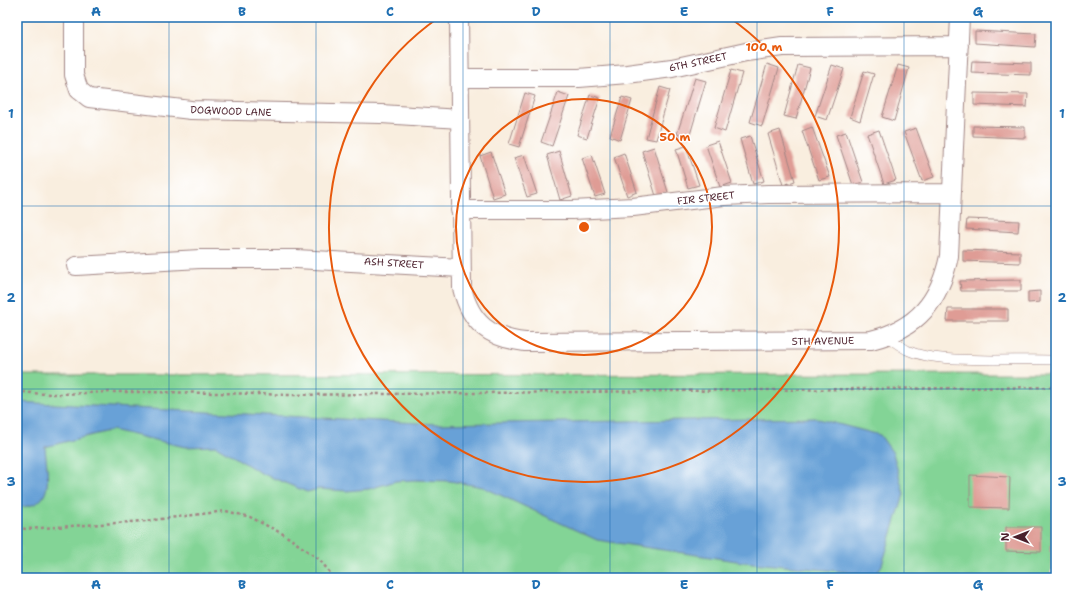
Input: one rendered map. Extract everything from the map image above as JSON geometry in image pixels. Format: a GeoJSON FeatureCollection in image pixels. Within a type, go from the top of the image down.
{"type":"FeatureCollection","features":[{"type":"Feature","properties":{"kind":"street","name":"DOGWOOD LANE"},"geometry":{"type":"LineString","coordinates":[[74,17],[74,75],[79,90],[89,98],[191,110],[381,114],[460,119]]}},
{"type":"Feature","properties":{"kind":"street"},"geometry":{"type":"LineString","coordinates":[[459,17],[461,268]]}},
{"type":"Feature","properties":{"kind":"street","name":"5TH AVENUE"},"geometry":{"type":"LineString","coordinates":[[461,268],[462,288],[465,301],[472,315],[486,330],[506,340],[525,342],[871,340],[886,336],[905,327],[918,317],[933,300],[945,276],[949,256],[960,17]]}},
{"type":"Feature","properties":{"kind":"street","name":"6TH STREET"},"geometry":{"type":"LineString","coordinates":[[460,78],[579,78],[627,74],[672,68],[746,52],[782,47],[959,46]]}},
{"type":"Feature","properties":{"kind":"street","name":"FIR STREET"},"geometry":{"type":"LineString","coordinates":[[460,210],[572,210],[633,207],[724,196],[768,194],[952,193]]}},
{"type":"Feature","properties":{"kind":"street","name":"ASH STREET"},"geometry":{"type":"LineString","coordinates":[[76,266],[200,259],[296,258],[461,268]]}},
{"type":"Feature","properties":{"kind":"lane"},"geometry":{"type":"LineString","coordinates":[[886,336],[907,350],[925,356],[946,358],[1056,360]]}},
{"type":"Feature","properties":{"kind":"lane"},"geometry":{"type":"LineString","coordinates":[[1055,578],[1056,499]]}},
{"type":"Feature","properties":{"kind":"path"},"geometry":{"type":"LineString","coordinates":[[17,391],[38,395],[87,392],[188,392],[296,395],[1056,387]]}},
{"type":"Feature","properties":{"kind":"path"},"geometry":{"type":"LineString","coordinates":[[17,528],[27,529],[145,522],[226,511],[250,517],[285,535],[320,560],[334,578]]}},
{"type":"Feature","properties":{"kind":"green space"},"geometry":{"type":"Polygon","coordinates":[[[1050,374],[1056,376],[1056,578],[17,578],[17,375],[1050,374]]]}},
{"type":"Feature","properties":{"kind":"water"},"geometry":{"type":"Polygon","coordinates":[[[17,402],[437,424],[815,418],[880,435],[893,453],[904,494],[882,565],[877,573],[868,574],[743,562],[597,540],[483,487],[450,481],[396,481],[369,489],[347,491],[319,489],[307,492],[261,473],[216,446],[185,447],[112,430],[45,447],[48,478],[44,496],[39,502],[30,506],[17,507],[17,402]]]}},
{"type":"Feature","properties":{"kind":"building"},"geometry":{"type":"Polygon","coordinates":[[[975,31],[1036,34],[1035,47],[975,43],[975,31]]]}},
{"type":"Feature","properties":{"kind":"building"},"geometry":{"type":"Polygon","coordinates":[[[972,61],[1031,63],[1031,75],[971,73],[972,61]]]}},
{"type":"Feature","properties":{"kind":"building"},"geometry":{"type":"Polygon","coordinates":[[[767,64],[779,68],[762,126],[750,122],[767,64]]]}},
{"type":"Feature","properties":{"kind":"building"},"geometry":{"type":"Polygon","coordinates":[[[798,65],[810,68],[796,119],[784,116],[798,65]]]}},
{"type":"Feature","properties":{"kind":"building"},"geometry":{"type":"Polygon","coordinates":[[[832,65],[844,69],[827,120],[815,116],[832,65]]]}},
{"type":"Feature","properties":{"kind":"building"},"geometry":{"type":"Polygon","coordinates":[[[898,65],[909,68],[894,121],[882,117],[898,65]]]}},
{"type":"Feature","properties":{"kind":"building"},"geometry":{"type":"Polygon","coordinates":[[[731,70],[742,73],[725,132],[714,128],[731,70]]]}},
{"type":"Feature","properties":{"kind":"building"},"geometry":{"type":"Polygon","coordinates":[[[864,71],[874,74],[860,121],[850,117],[864,71]]]}},
{"type":"Feature","properties":{"kind":"building"},"geometry":{"type":"Polygon","coordinates":[[[695,78],[706,81],[689,138],[677,134],[695,78]]]}},
{"type":"Feature","properties":{"kind":"building"},"geometry":{"type":"Polygon","coordinates":[[[660,87],[670,90],[656,140],[646,138],[660,87]]]}},
{"type":"Feature","properties":{"kind":"building"},"geometry":{"type":"Polygon","coordinates":[[[558,92],[569,96],[552,146],[541,142],[558,92]]]}},
{"type":"Feature","properties":{"kind":"building"},"geometry":{"type":"Polygon","coordinates":[[[525,93],[535,96],[519,147],[509,144],[525,93]]]}},
{"type":"Feature","properties":{"kind":"building"},"geometry":{"type":"Polygon","coordinates":[[[974,93],[1028,94],[1027,107],[974,105],[974,93]]]}},
{"type":"Feature","properties":{"kind":"building"},"geometry":{"type":"Polygon","coordinates":[[[590,95],[600,98],[587,138],[577,135],[590,95]]]}},
{"type":"Feature","properties":{"kind":"building"},"geometry":{"type":"Polygon","coordinates":[[[622,97],[632,100],[620,140],[610,136],[622,97]]]}},
{"type":"Feature","properties":{"kind":"building"},"geometry":{"type":"Polygon","coordinates":[[[973,126],[1025,127],[1025,138],[973,136],[973,126]]]}},
{"type":"Feature","properties":{"kind":"building"},"geometry":{"type":"Polygon","coordinates":[[[812,127],[830,177],[819,180],[802,131],[812,127]]]}},
{"type":"Feature","properties":{"kind":"building"},"geometry":{"type":"Polygon","coordinates":[[[916,128],[934,177],[922,181],[904,132],[916,128]]]}},
{"type":"Feature","properties":{"kind":"building"},"geometry":{"type":"Polygon","coordinates":[[[780,130],[795,181],[783,185],[768,134],[780,130]]]}},
{"type":"Feature","properties":{"kind":"building"},"geometry":{"type":"Polygon","coordinates":[[[879,130],[896,180],[884,184],[867,134],[879,130]]]}},
{"type":"Feature","properties":{"kind":"building"},"geometry":{"type":"Polygon","coordinates":[[[846,132],[863,182],[853,185],[836,135],[846,132]]]}},
{"type":"Feature","properties":{"kind":"building"},"geometry":{"type":"Polygon","coordinates":[[[750,136],[764,181],[753,184],[740,139],[750,136]]]}},
{"type":"Feature","properties":{"kind":"building"},"geometry":{"type":"Polygon","coordinates":[[[718,141],[732,183],[720,187],[706,145],[718,141]]]}},
{"type":"Feature","properties":{"kind":"building"},"geometry":{"type":"Polygon","coordinates":[[[686,146],[699,185],[688,188],[676,149],[686,146]]]}},
{"type":"Feature","properties":{"kind":"building"},"geometry":{"type":"Polygon","coordinates":[[[654,147],[668,192],[656,196],[642,151],[654,147]]]}},
{"type":"Feature","properties":{"kind":"building"},"geometry":{"type":"Polygon","coordinates":[[[559,151],[572,196],[560,200],[547,155],[559,151]]]}},
{"type":"Feature","properties":{"kind":"building"},"geometry":{"type":"Polygon","coordinates":[[[491,152],[505,194],[493,198],[480,156],[491,152]]]}},
{"type":"Feature","properties":{"kind":"building"},"geometry":{"type":"Polygon","coordinates":[[[624,153],[637,192],[627,196],[614,157],[624,153]]]}},
{"type":"Feature","properties":{"kind":"building"},"geometry":{"type":"Polygon","coordinates":[[[524,155],[537,194],[527,197],[514,158],[524,155]]]}},
{"type":"Feature","properties":{"kind":"building"},"geometry":{"type":"Polygon","coordinates":[[[592,155],[605,194],[595,197],[582,158],[592,155]]]}},
{"type":"Feature","properties":{"kind":"building"},"geometry":{"type":"Polygon","coordinates":[[[967,219],[1019,221],[1018,232],[966,229],[967,219]]]}},
{"type":"Feature","properties":{"kind":"building"},"geometry":{"type":"Polygon","coordinates":[[[963,250],[1020,252],[1020,263],[963,261],[963,250]]]}},
{"type":"Feature","properties":{"kind":"building"},"geometry":{"type":"Polygon","coordinates":[[[1021,280],[1021,291],[961,291],[960,281],[1021,280]]]}},
{"type":"Feature","properties":{"kind":"building"},"geometry":{"type":"Polygon","coordinates":[[[1040,291],[1040,302],[1028,303],[1028,292],[1040,291]]]}},
{"type":"Feature","properties":{"kind":"building"},"geometry":{"type":"Polygon","coordinates":[[[948,309],[1008,309],[1008,321],[947,321],[948,309]]]}},
{"type":"Feature","properties":{"kind":"building"},"geometry":{"type":"Polygon","coordinates":[[[970,475],[1010,477],[1009,508],[970,507],[970,475]]]}},
{"type":"Feature","properties":{"kind":"building"},"geometry":{"type":"Polygon","coordinates":[[[1006,527],[1041,527],[1041,552],[1006,551],[1006,527]]]}}]}
